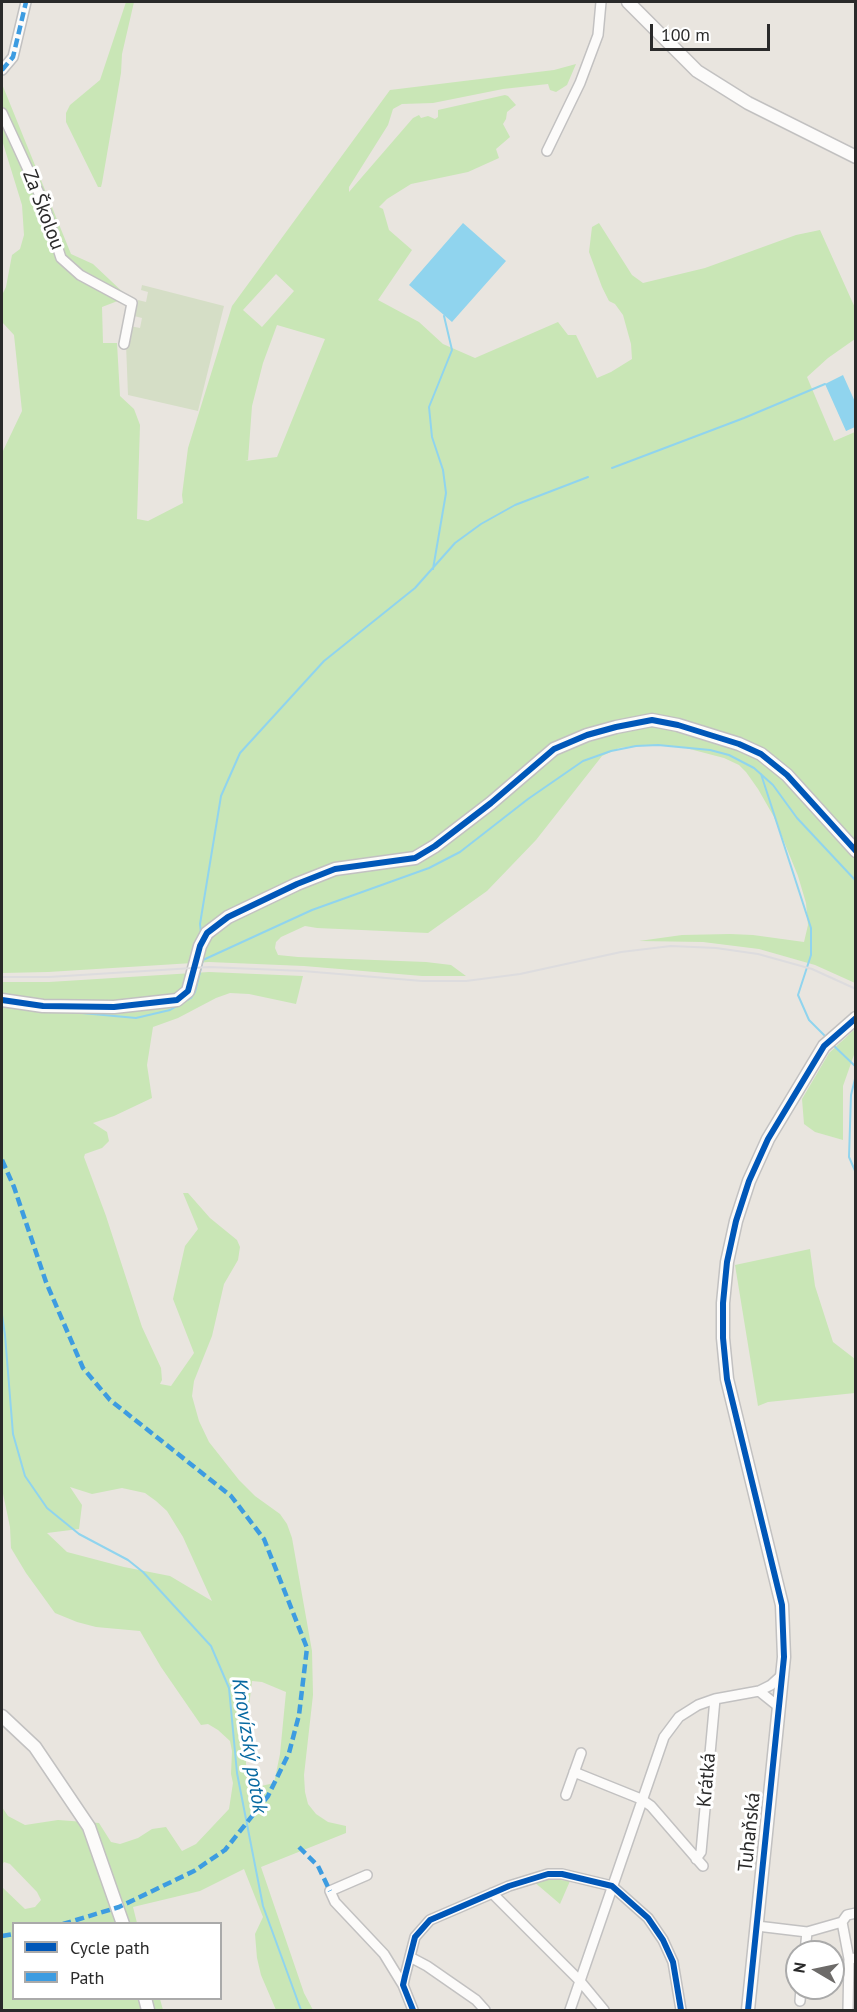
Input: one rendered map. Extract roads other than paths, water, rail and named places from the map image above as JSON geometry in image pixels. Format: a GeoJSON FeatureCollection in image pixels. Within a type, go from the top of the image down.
{"type":"FeatureCollection","features":[{"type":"Feature","properties":{"kind":"street"},"geometry":{"type":"LineString","coordinates":[[2,70],[13,57],[27,2]]}},
{"type":"Feature","properties":{"kind":"street"},"geometry":{"type":"LineString","coordinates":[[547,151],[580,83],[598,35],[601,2]]}},
{"type":"Feature","properties":{"kind":"street"},"geometry":{"type":"LineString","coordinates":[[627,2],[697,71],[748,103],[855,157]]}},
{"type":"Feature","properties":{"kind":"street","name":"Za Školou"},"geometry":{"type":"LineString","coordinates":[[2,112],[43,202],[61,258],[80,275],[132,303],[124,344]]}},
{"type":"Feature","properties":{"kind":"street"},"geometry":{"type":"LineString","coordinates":[[2,1000],[43,1006],[114,1007],[177,1000],[188,991],[200,946],[207,933],[228,917],[297,884],[335,869],[415,858],[435,846],[490,803],[554,749],[586,735],[634,723],[652,720],[678,725],[739,744],[761,754],[787,775],[855,851]]}},
{"type":"Feature","properties":{"kind":"street","name":"Tuhaňská"},"geometry":{"type":"LineString","coordinates":[[748,2010],[784,1657],[782,1605],[727,1379],[723,1338],[723,1303],[727,1262],[736,1221],[749,1181],[768,1139],[824,1046],[855,1018]]}},
{"type":"Feature","properties":{"kind":"street"},"geometry":{"type":"LineString","coordinates":[[570,2010],[641,1799],[670,1726],[687,1711],[715,1699],[759,1691],[771,1685],[782,1675]]}},
{"type":"Feature","properties":{"kind":"street"},"geometry":{"type":"LineString","coordinates":[[759,1691],[779,1707]]}},
{"type":"Feature","properties":{"kind":"street","name":"Krátká"},"geometry":{"type":"LineString","coordinates":[[696,1858],[701,1852],[715,1699]]}},
{"type":"Feature","properties":{"kind":"street"},"geometry":{"type":"LineString","coordinates":[[2,1716],[34,1748],[89,1827],[123,1922]]}},
{"type":"Feature","properties":{"kind":"street"},"geometry":{"type":"LineString","coordinates":[[566,1795],[581,1753]]}},
{"type":"Feature","properties":{"kind":"street"},"geometry":{"type":"LineString","coordinates":[[574,1772],[641,1799],[651,1806],[703,1866]]}},
{"type":"Feature","properties":{"kind":"street"},"geometry":{"type":"LineString","coordinates":[[403,1985],[415,1937],[430,1920],[528,1879],[548,1874],[562,1874],[612,1886],[648,1918],[663,1940],[673,1962],[681,2010]]}},
{"type":"Feature","properties":{"kind":"street"},"geometry":{"type":"LineString","coordinates":[[367,1875],[330,1891],[335,1902],[384,1954],[403,1985],[413,2010]]}},
{"type":"Feature","properties":{"kind":"street"},"geometry":{"type":"LineString","coordinates":[[492,1893],[580,1981],[604,2010]]}},
{"type":"Feature","properties":{"kind":"street"},"geometry":{"type":"LineString","coordinates":[[757,1926],[807,1932],[842,1922],[846,1915],[855,1913]]}},
{"type":"Feature","properties":{"kind":"street"},"geometry":{"type":"LineString","coordinates":[[842,1922],[852,1959],[848,2010]]}},
{"type":"Feature","properties":{"kind":"street"},"geometry":{"type":"LineString","coordinates":[[806,1940],[807,1932]]}},
{"type":"Feature","properties":{"kind":"street"},"geometry":{"type":"LineString","coordinates":[[410,1957],[466,1993],[485,2010]]}},
{"type":"Feature","properties":{"kind":"water"},"geometry":{"type":"Polygon","coordinates":[[[463,223],[506,261],[452,322],[409,285],[463,223]]]}},
{"type":"Feature","properties":{"kind":"water"},"geometry":{"type":"Polygon","coordinates":[[[843,375],[856,404],[855,427],[846,431],[825,384],[843,375]]]}},
{"type":"Feature","properties":{"kind":"waterway"},"geometry":{"type":"LineString","coordinates":[[433,569],[446,493],[443,470],[432,437],[429,407],[452,350],[444,316]]}},
{"type":"Feature","properties":{"kind":"waterway"},"geometry":{"type":"LineString","coordinates":[[612,468],[744,418],[825,384]]}},
{"type":"Feature","properties":{"kind":"waterway"},"geometry":{"type":"LineString","coordinates":[[201,933],[200,924],[221,796],[240,753],[324,661],[415,588],[455,543],[481,524],[515,505],[588,477]]}},
{"type":"Feature","properties":{"kind":"waterway"},"geometry":{"type":"LineString","coordinates":[[71,1012],[136,1018],[170,1010],[191,998],[195,992],[203,960],[312,910],[429,868],[460,852],[528,799],[583,761],[611,751],[636,746],[658,745],[710,750],[729,755],[754,768],[773,785],[797,818],[856,881]]}},
{"type":"Feature","properties":{"kind":"waterway"},"geometry":{"type":"LineString","coordinates":[[761,774],[811,928],[811,955],[798,995],[809,1020],[826,1037]]}},
{"type":"Feature","properties":{"kind":"waterway"},"geometry":{"type":"LineString","coordinates":[[2,1007],[8,1007]]}},
{"type":"Feature","properties":{"kind":"waterway"},"geometry":{"type":"LineString","coordinates":[[832,1044],[856,1067]]}},
{"type":"Feature","properties":{"kind":"waterway"},"geometry":{"type":"LineString","coordinates":[[856,1075],[851,1095],[849,1157],[856,1173]]}},
{"type":"Feature","properties":{"kind":"waterway","name":"Knovízský potok"},"geometry":{"type":"LineString","coordinates":[[2,1315],[13,1434],[25,1476],[47,1508],[79,1534],[128,1560],[143,1572],[211,1646],[229,1688],[237,1773],[263,1906],[301,2010]]}},
{"type":"Feature","properties":{"kind":"railway"},"geometry":{"type":"LineString","coordinates":[[2,977],[49,977],[209,967],[303,971],[422,981],[466,981],[520,974],[621,952],[671,946],[716,948],[758,954],[812,969],[856,989]]}}]}
